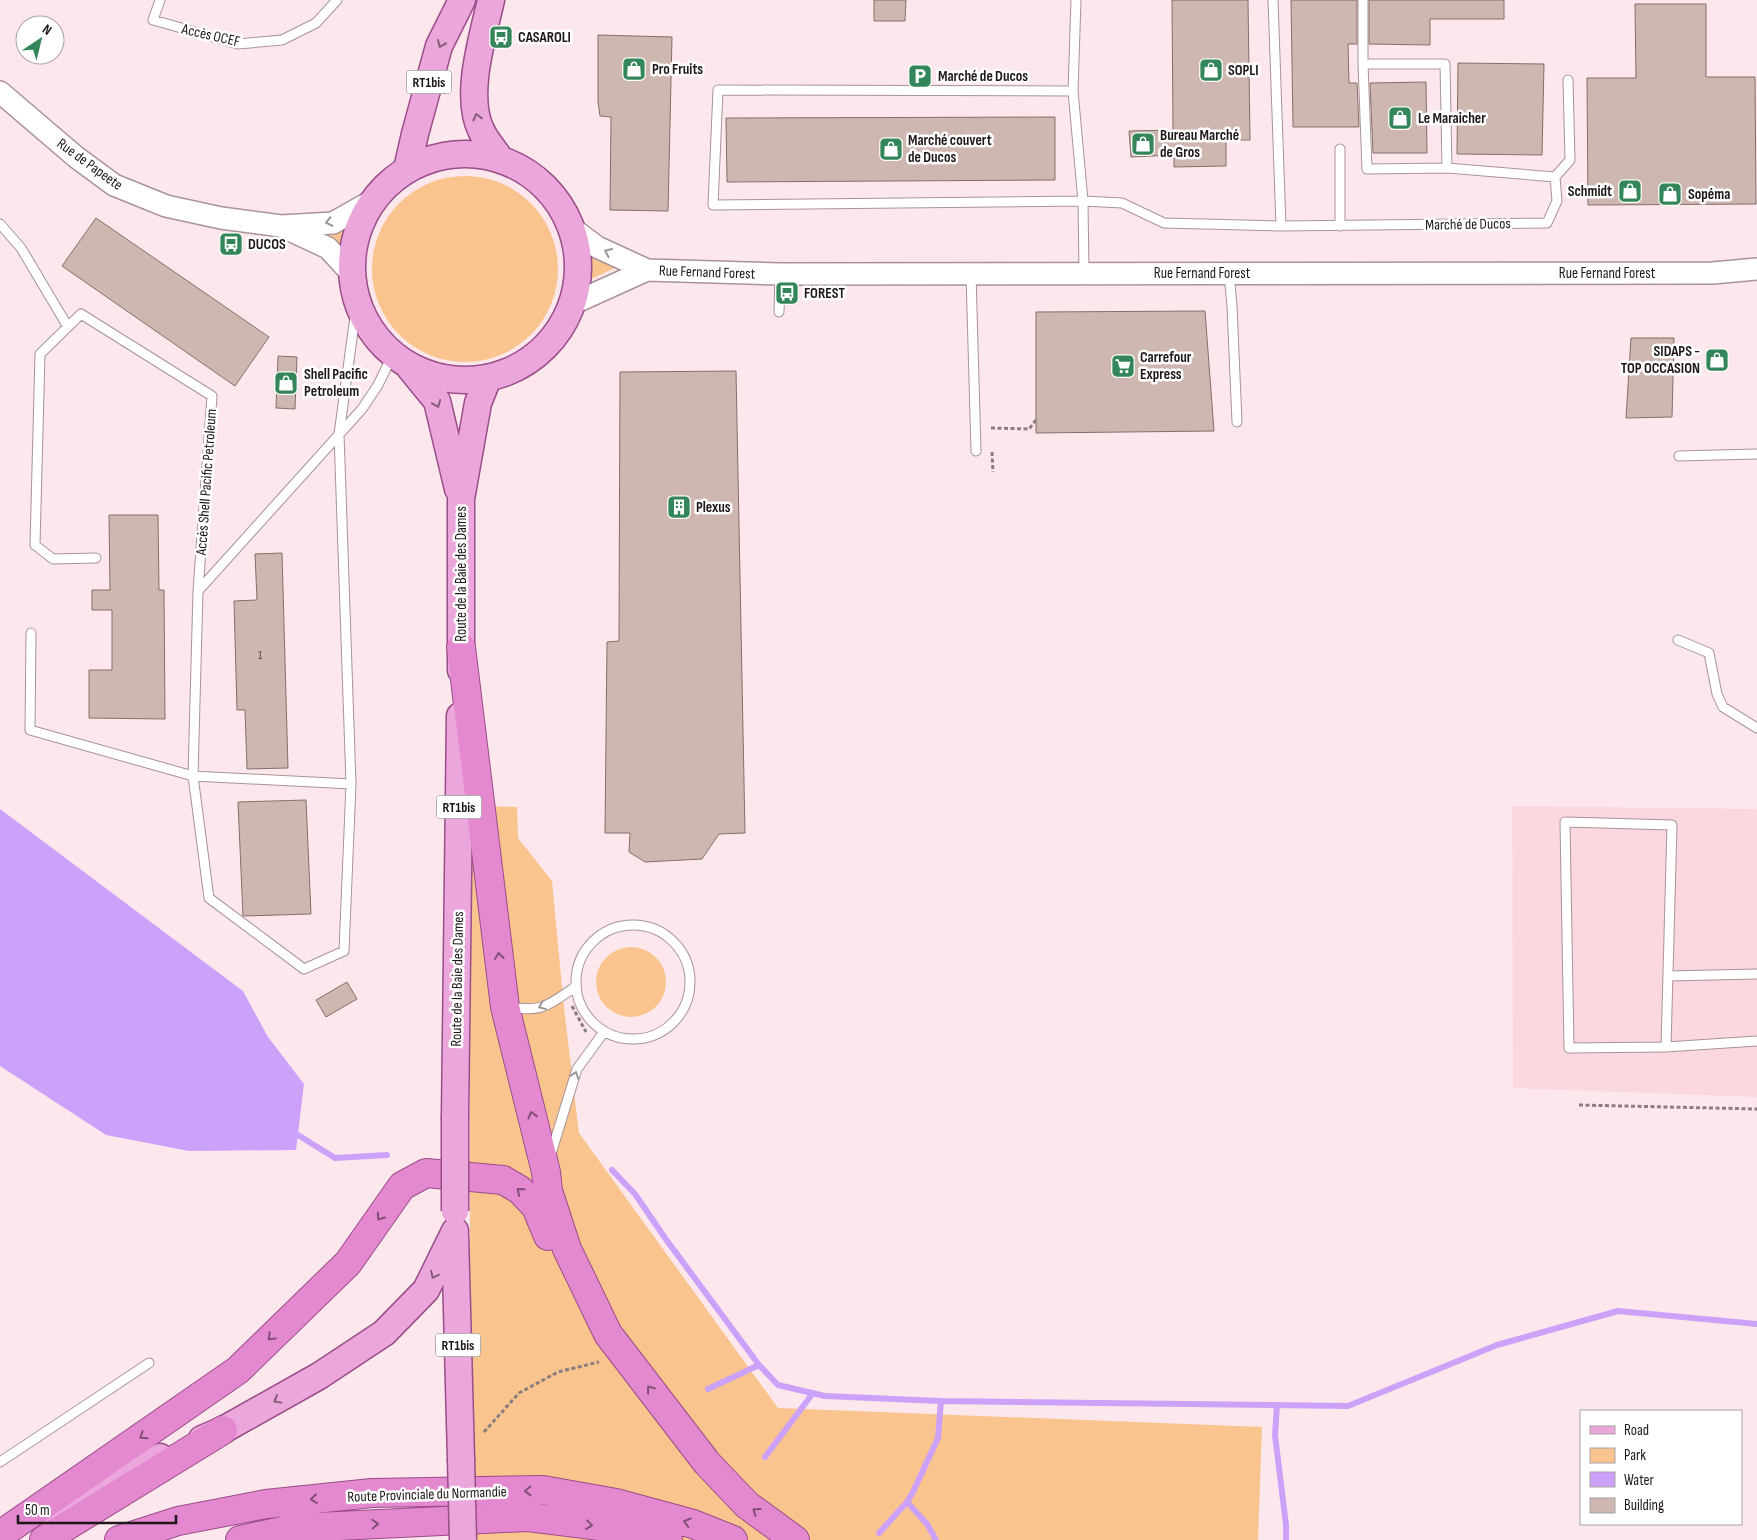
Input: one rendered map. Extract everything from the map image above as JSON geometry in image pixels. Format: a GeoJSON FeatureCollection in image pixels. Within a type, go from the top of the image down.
{"type":"FeatureCollection","features":[{"type":"Feature","properties":{"kind":"highway"},"geometry":{"type":"LineString","coordinates":[[461,647],[505,1007],[546,1172],[548,1191],[567,1249],[608,1334]]}},
{"type":"Feature","properties":{"kind":"highway"},"geometry":{"type":"LineString","coordinates":[[0,1536],[238,1370],[348,1263],[402,1186],[426,1173],[503,1180],[520,1190],[536,1207],[577,1301],[608,1334],[707,1463],[747,1505],[795,1540]]}},
{"type":"Feature","properties":{"kind":"highway"},"geometry":{"type":"LineString","coordinates":[[44,1540],[223,1430]]}},
{"type":"Feature","properties":{"kind":"highway","name":"Route Provinciale du Normandie"},"geometry":{"type":"LineString","coordinates":[[120,1540],[178,1521],[266,1504],[372,1493],[543,1490],[626,1506],[693,1524],[733,1540]]}},
{"type":"Feature","properties":{"kind":"highway","name":"Route Provinciale du Normandie"},"geometry":{"type":"LineString","coordinates":[[240,1540],[296,1528],[528,1517],[600,1526],[668,1540]]}},
{"type":"Feature","properties":{"kind":"main road","name":"RT1bis"},"geometry":{"type":"LineString","coordinates":[[407,168],[439,46],[462,0]]}},
{"type":"Feature","properties":{"kind":"main road"},"geometry":{"type":"LineString","coordinates":[[491,0],[474,77],[475,110],[480,129],[500,159]]}},
{"type":"Feature","properties":{"kind":"main road","name":"Route de la Baie des Dames"},"geometry":{"type":"LineString","coordinates":[[400,360],[434,376],[461,381],[488,378],[517,369],[542,352],[561,329],[574,303],[580,266],[573,229],[556,199],[531,174],[500,159],[469,153],[437,157],[407,168],[388,183],[372,200],[356,235],[351,273],[357,302],[366,322],[378,339],[437,401],[461,499]]}},
{"type":"Feature","properties":{"kind":"main road","name":"Route de la Baie des Dames"},"geometry":{"type":"LineString","coordinates":[[463,1540],[455,1221],[461,499],[478,403],[488,378]]}},
{"type":"Feature","properties":{"kind":"main road"},"geometry":{"type":"LineString","coordinates":[[0,1536],[155,1459],[223,1430],[319,1376],[384,1333],[426,1290],[455,1221]]}},
{"type":"Feature","properties":{"kind":"street","name":"Rue de Papeete"},"geometry":{"type":"LineString","coordinates":[[0,92],[76,157],[114,185],[166,206],[221,218],[281,226],[333,223],[372,200]]}},
{"type":"Feature","properties":{"kind":"street","name":"Rue de Papeete"},"geometry":{"type":"LineString","coordinates":[[281,226],[328,248],[351,273]]}},
{"type":"Feature","properties":{"kind":"street","name":"Rue Fernand Forest"},"geometry":{"type":"LineString","coordinates":[[573,229],[597,247],[647,270],[780,274],[1703,273],[1757,270]]}},
{"type":"Feature","properties":{"kind":"street","name":"Rue Fernand Forest"},"geometry":{"type":"LineString","coordinates":[[574,303],[647,270]]}},
{"type":"Feature","properties":{"kind":"lane","name":"Accès OCEF"},"geometry":{"type":"LineString","coordinates":[[160,0],[153,20],[238,44],[282,40],[316,23],[338,0]]}},
{"type":"Feature","properties":{"kind":"lane"},"geometry":{"type":"LineString","coordinates":[[1076,0],[1073,91],[1083,201],[1084,274]]}},
{"type":"Feature","properties":{"kind":"lane"},"geometry":{"type":"LineString","coordinates":[[1273,0],[1282,226]]}},
{"type":"Feature","properties":{"kind":"lane"},"geometry":{"type":"LineString","coordinates":[[1363,0],[1363,64],[1367,169],[1447,168],[1555,177],[1570,160],[1568,80]]}},
{"type":"Feature","properties":{"kind":"lane"},"geometry":{"type":"LineString","coordinates":[[1363,64],[1445,64],[1447,168]]}},
{"type":"Feature","properties":{"kind":"lane","name":"Marché de Ducos"},"geometry":{"type":"LineString","coordinates":[[1073,91],[718,90],[713,205],[1083,201],[1122,203],[1164,223],[1282,226],[1547,224],[1557,201],[1555,177]]}},
{"type":"Feature","properties":{"kind":"lane"},"geometry":{"type":"LineString","coordinates":[[1340,149],[1340,226]]}},
{"type":"Feature","properties":{"kind":"lane"},"geometry":{"type":"LineString","coordinates":[[0,224],[21,248],[68,327]]}},
{"type":"Feature","properties":{"kind":"lane"},"geometry":{"type":"LineString","coordinates":[[1229,273],[1237,422]]}},
{"type":"Feature","properties":{"kind":"lane"},"geometry":{"type":"LineString","coordinates":[[780,274],[780,312]]}},
{"type":"Feature","properties":{"kind":"lane"},"geometry":{"type":"LineString","coordinates":[[971,274],[976,451]]}},
{"type":"Feature","properties":{"kind":"lane","name":"Accès Shell Pacific Petroleum"},"geometry":{"type":"LineString","coordinates":[[96,558],[54,558],[36,545],[40,354],[81,314],[212,396],[198,591],[193,776],[209,898],[304,969],[344,950],[351,784],[339,434],[357,302]]}},
{"type":"Feature","properties":{"kind":"lane","name":"Accès Shell Pacific Petroleum"},"geometry":{"type":"LineString","coordinates":[[198,591],[362,409],[378,385],[400,360]]}},
{"type":"Feature","properties":{"kind":"lane"},"geometry":{"type":"LineString","coordinates":[[1679,456],[1757,454]]}},
{"type":"Feature","properties":{"kind":"lane"},"geometry":{"type":"LineString","coordinates":[[31,633],[30,730],[193,776],[351,784]]}},
{"type":"Feature","properties":{"kind":"lane"},"geometry":{"type":"LineString","coordinates":[[1678,640],[1709,653],[1717,694],[1723,707],[1757,728]]}},
{"type":"Feature","properties":{"kind":"lane"},"geometry":{"type":"LineString","coordinates":[[1666,1047],[1672,826],[1565,822],[1569,1048],[1666,1047],[1757,1041]]}},
{"type":"Feature","properties":{"kind":"lane"},"geometry":{"type":"LineString","coordinates":[[619,925],[647,926],[660,931],[678,946],[687,961],[690,978],[689,994],[682,1012],[670,1026],[654,1035],[637,1039],[620,1038],[604,1032],[590,1020],[580,1005],[575,988],[576,970],[582,954],[592,940],[619,925]]}},
{"type":"Feature","properties":{"kind":"lane"},"geometry":{"type":"LineString","coordinates":[[1668,976],[1757,974]]}},
{"type":"Feature","properties":{"kind":"lane"},"geometry":{"type":"LineString","coordinates":[[505,1007],[526,1010],[538,1009],[575,988]]}},
{"type":"Feature","properties":{"kind":"lane"},"geometry":{"type":"LineString","coordinates":[[546,1172],[576,1069],[604,1032]]}},
{"type":"Feature","properties":{"kind":"lane"},"geometry":{"type":"LineString","coordinates":[[0,1462],[149,1363]]}},
{"type":"Feature","properties":{"kind":"path"},"geometry":{"type":"LineString","coordinates":[[991,428],[1029,429],[1036,420]]}},
{"type":"Feature","properties":{"kind":"path"},"geometry":{"type":"LineString","coordinates":[[568,999],[587,1034],[582,1039]]}},
{"type":"Feature","properties":{"kind":"path"},"geometry":{"type":"LineString","coordinates":[[1578,1105],[1757,1109]]}},
{"type":"Feature","properties":{"kind":"path"},"geometry":{"type":"LineString","coordinates":[[484,1432],[519,1393],[558,1372],[626,1357]]}},
{"type":"Feature","properties":{"kind":"shaded area"},"geometry":{"type":"Polygon","coordinates":[[[1512,806],[1757,809],[1757,1097],[1513,1088],[1512,806]]]}},
{"type":"Feature","properties":{"kind":"green space"},"geometry":{"type":"Polygon","coordinates":[[[465,176],[492,180],[509,187],[524,197],[537,210],[547,225],[554,242],[558,269],[554,296],[547,313],[537,328],[524,341],[509,351],[492,358],[465,362],[438,358],[421,351],[406,341],[393,328],[383,313],[376,296],[372,269],[376,242],[383,225],[393,210],[406,197],[421,187],[438,180],[465,176]]]}},
{"type":"Feature","properties":{"kind":"green space"},"geometry":{"type":"Polygon","coordinates":[[[354,230],[345,259],[319,234],[354,230]]]}},
{"type":"Feature","properties":{"kind":"green space"},"geometry":{"type":"Polygon","coordinates":[[[587,253],[617,267],[587,281],[587,253]]]}},
{"type":"Feature","properties":{"kind":"green space"},"geometry":{"type":"Polygon","coordinates":[[[470,806],[517,807],[518,838],[552,881],[564,1008],[579,1133],[778,1408],[1262,1427],[1258,1540],[475,1540],[470,1316],[470,806]]]}},
{"type":"Feature","properties":{"kind":"green space"},"geometry":{"type":"Polygon","coordinates":[[[631,947],[644,950],[656,957],[663,969],[666,982],[663,995],[656,1007],[644,1014],[631,1017],[618,1014],[606,1007],[599,995],[596,982],[599,969],[606,957],[618,950],[631,947]]]}},
{"type":"Feature","properties":{"kind":"water"},"geometry":{"type":"Polygon","coordinates":[[[0,809],[243,991],[268,1037],[304,1084],[296,1150],[189,1151],[106,1135],[0,1066],[0,809]]]}},
{"type":"Feature","properties":{"kind":"building"},"geometry":{"type":"Polygon","coordinates":[[[874,0],[906,0],[905,21],[874,21],[874,0]]]}},
{"type":"Feature","properties":{"kind":"building","name":"SOPLI"},"geometry":{"type":"Polygon","coordinates":[[[1172,0],[1248,0],[1250,140],[1226,140],[1226,166],[1174,167],[1174,155],[1131,157],[1129,131],[1173,130],[1172,0]]]}},
{"type":"Feature","properties":{"kind":"building"},"geometry":{"type":"Polygon","coordinates":[[[1291,0],[1357,0],[1357,44],[1348,44],[1349,83],[1357,83],[1359,127],[1293,127],[1291,0]]]}},
{"type":"Feature","properties":{"kind":"building"},"geometry":{"type":"Polygon","coordinates":[[[1369,0],[1504,0],[1504,19],[1430,19],[1430,45],[1369,44],[1369,0]]]}},
{"type":"Feature","properties":{"kind":"building"},"geometry":{"type":"Polygon","coordinates":[[[1635,4],[1706,4],[1706,77],[1755,77],[1756,204],[1588,205],[1587,78],[1636,78],[1635,4]]]}},
{"type":"Feature","properties":{"kind":"building","name":"Pro Fruits"},"geometry":{"type":"Polygon","coordinates":[[[598,35],[672,37],[668,211],[610,210],[611,117],[600,116],[598,102],[598,35]]]}},
{"type":"Feature","properties":{"kind":"building"},"geometry":{"type":"Polygon","coordinates":[[[1458,63],[1544,64],[1542,155],[1457,154],[1458,63]]]}},
{"type":"Feature","properties":{"kind":"building","name":"Le Maraicher"},"geometry":{"type":"Polygon","coordinates":[[[1426,82],[1427,153],[1373,153],[1370,83],[1426,82]]]}},
{"type":"Feature","properties":{"kind":"building","name":"Marché couvert de Ducos"},"geometry":{"type":"Polygon","coordinates":[[[1055,117],[1055,180],[727,182],[726,118],[1055,117]]]}},
{"type":"Feature","properties":{"kind":"building"},"geometry":{"type":"Polygon","coordinates":[[[96,218],[269,337],[235,386],[62,266],[96,218]]]}},
{"type":"Feature","properties":{"kind":"building","name":"Carrefour Express"},"geometry":{"type":"Polygon","coordinates":[[[1205,311],[1214,431],[1036,433],[1036,312],[1205,311]]]}},
{"type":"Feature","properties":{"kind":"building"},"geometry":{"type":"Polygon","coordinates":[[[1631,338],[1674,338],[1672,417],[1626,418],[1631,338]]]}},
{"type":"Feature","properties":{"kind":"building","name":"Shell Pacific Petroleum"},"geometry":{"type":"Polygon","coordinates":[[[278,356],[297,357],[295,409],[276,408],[278,356]]]}},
{"type":"Feature","properties":{"kind":"building","name":"Plexus"},"geometry":{"type":"Polygon","coordinates":[[[736,371],[745,833],[719,834],[702,859],[645,862],[629,852],[630,833],[605,833],[607,642],[619,641],[620,372],[736,371]]]}},
{"type":"Feature","properties":{"kind":"building"},"geometry":{"type":"Polygon","coordinates":[[[109,515],[158,515],[159,590],[164,590],[165,719],[89,718],[89,670],[112,670],[112,610],[92,610],[92,590],[110,590],[109,515]]]}},
{"type":"Feature","properties":{"kind":"building"},"geometry":{"type":"Polygon","coordinates":[[[282,553],[288,768],[247,769],[245,710],[237,710],[234,601],[257,600],[255,554],[282,553]]]}},
{"type":"Feature","properties":{"kind":"building"},"geometry":{"type":"Polygon","coordinates":[[[306,800],[311,914],[243,916],[238,802],[306,800]]]}},
{"type":"Feature","properties":{"kind":"building"},"geometry":{"type":"Polygon","coordinates":[[[347,982],[357,999],[326,1017],[316,1000],[347,982]]]}},
{"type":"Feature","properties":{"kind":"waterway"},"geometry":{"type":"LineString","coordinates":[[298,1135],[335,1158],[387,1155]]}},
{"type":"Feature","properties":{"kind":"waterway"},"geometry":{"type":"LineString","coordinates":[[612,1170],[635,1194],[665,1238],[759,1365],[778,1385],[825,1396],[941,1401],[1348,1406],[1497,1345],[1618,1311],[1757,1324]]}},
{"type":"Feature","properties":{"kind":"waterway"},"geometry":{"type":"LineString","coordinates":[[708,1389],[759,1365]]}},
{"type":"Feature","properties":{"kind":"waterway"},"geometry":{"type":"LineString","coordinates":[[765,1457],[813,1393]]}},
{"type":"Feature","properties":{"kind":"waterway"},"geometry":{"type":"LineString","coordinates":[[879,1533],[907,1502],[913,1492],[938,1438],[941,1401]]}},
{"type":"Feature","properties":{"kind":"waterway"},"geometry":{"type":"LineString","coordinates":[[1277,1405],[1275,1435],[1286,1525],[1286,1540]]}},
{"type":"Feature","properties":{"kind":"waterway"},"geometry":{"type":"LineString","coordinates":[[907,1502],[927,1524],[936,1540]]}},
{"type":"Feature","properties":{"kind":"place","name":"CASAROLI"},"geometry":{"type":"Point","coordinates":[501,37]}},
{"type":"Feature","properties":{"kind":"place","name":"Pro Fruits"},"geometry":{"type":"Point","coordinates":[634,69]}},
{"type":"Feature","properties":{"kind":"place","name":"SOPLI"},"geometry":{"type":"Point","coordinates":[1211,70]}},
{"type":"Feature","properties":{"kind":"place","name":"Marché de Ducos"},"geometry":{"type":"Point","coordinates":[920,76]}},
{"type":"Feature","properties":{"kind":"place","name":"Le Maraicher"},"geometry":{"type":"Point","coordinates":[1400,118]}},
{"type":"Feature","properties":{"kind":"place","name":"Bureau Marché de Gros"},"geometry":{"type":"Point","coordinates":[1143,144]}},
{"type":"Feature","properties":{"kind":"place","name":"Marché couvert de Ducos"},"geometry":{"type":"Point","coordinates":[891,149]}},
{"type":"Feature","properties":{"kind":"place","name":"Schmidt"},"geometry":{"type":"Point","coordinates":[1630,191]}},
{"type":"Feature","properties":{"kind":"place","name":"Sopéma"},"geometry":{"type":"Point","coordinates":[1670,194]}},
{"type":"Feature","properties":{"kind":"place","name":"DUCOS"},"geometry":{"type":"Point","coordinates":[231,244]}},
{"type":"Feature","properties":{"kind":"place","name":"FOREST"},"geometry":{"type":"Point","coordinates":[787,293]}},
{"type":"Feature","properties":{"kind":"place","name":"SIDAPS - TOP OCCASION"},"geometry":{"type":"Point","coordinates":[1717,360]}},
{"type":"Feature","properties":{"kind":"place","name":"Carrefour Express"},"geometry":{"type":"Point","coordinates":[1123,366]}},
{"type":"Feature","properties":{"kind":"place","name":"Shell Pacific Petroleum"},"geometry":{"type":"Point","coordinates":[286,383]}},
{"type":"Feature","properties":{"kind":"place","name":"Plexus"},"geometry":{"type":"Point","coordinates":[679,507]}}]}
